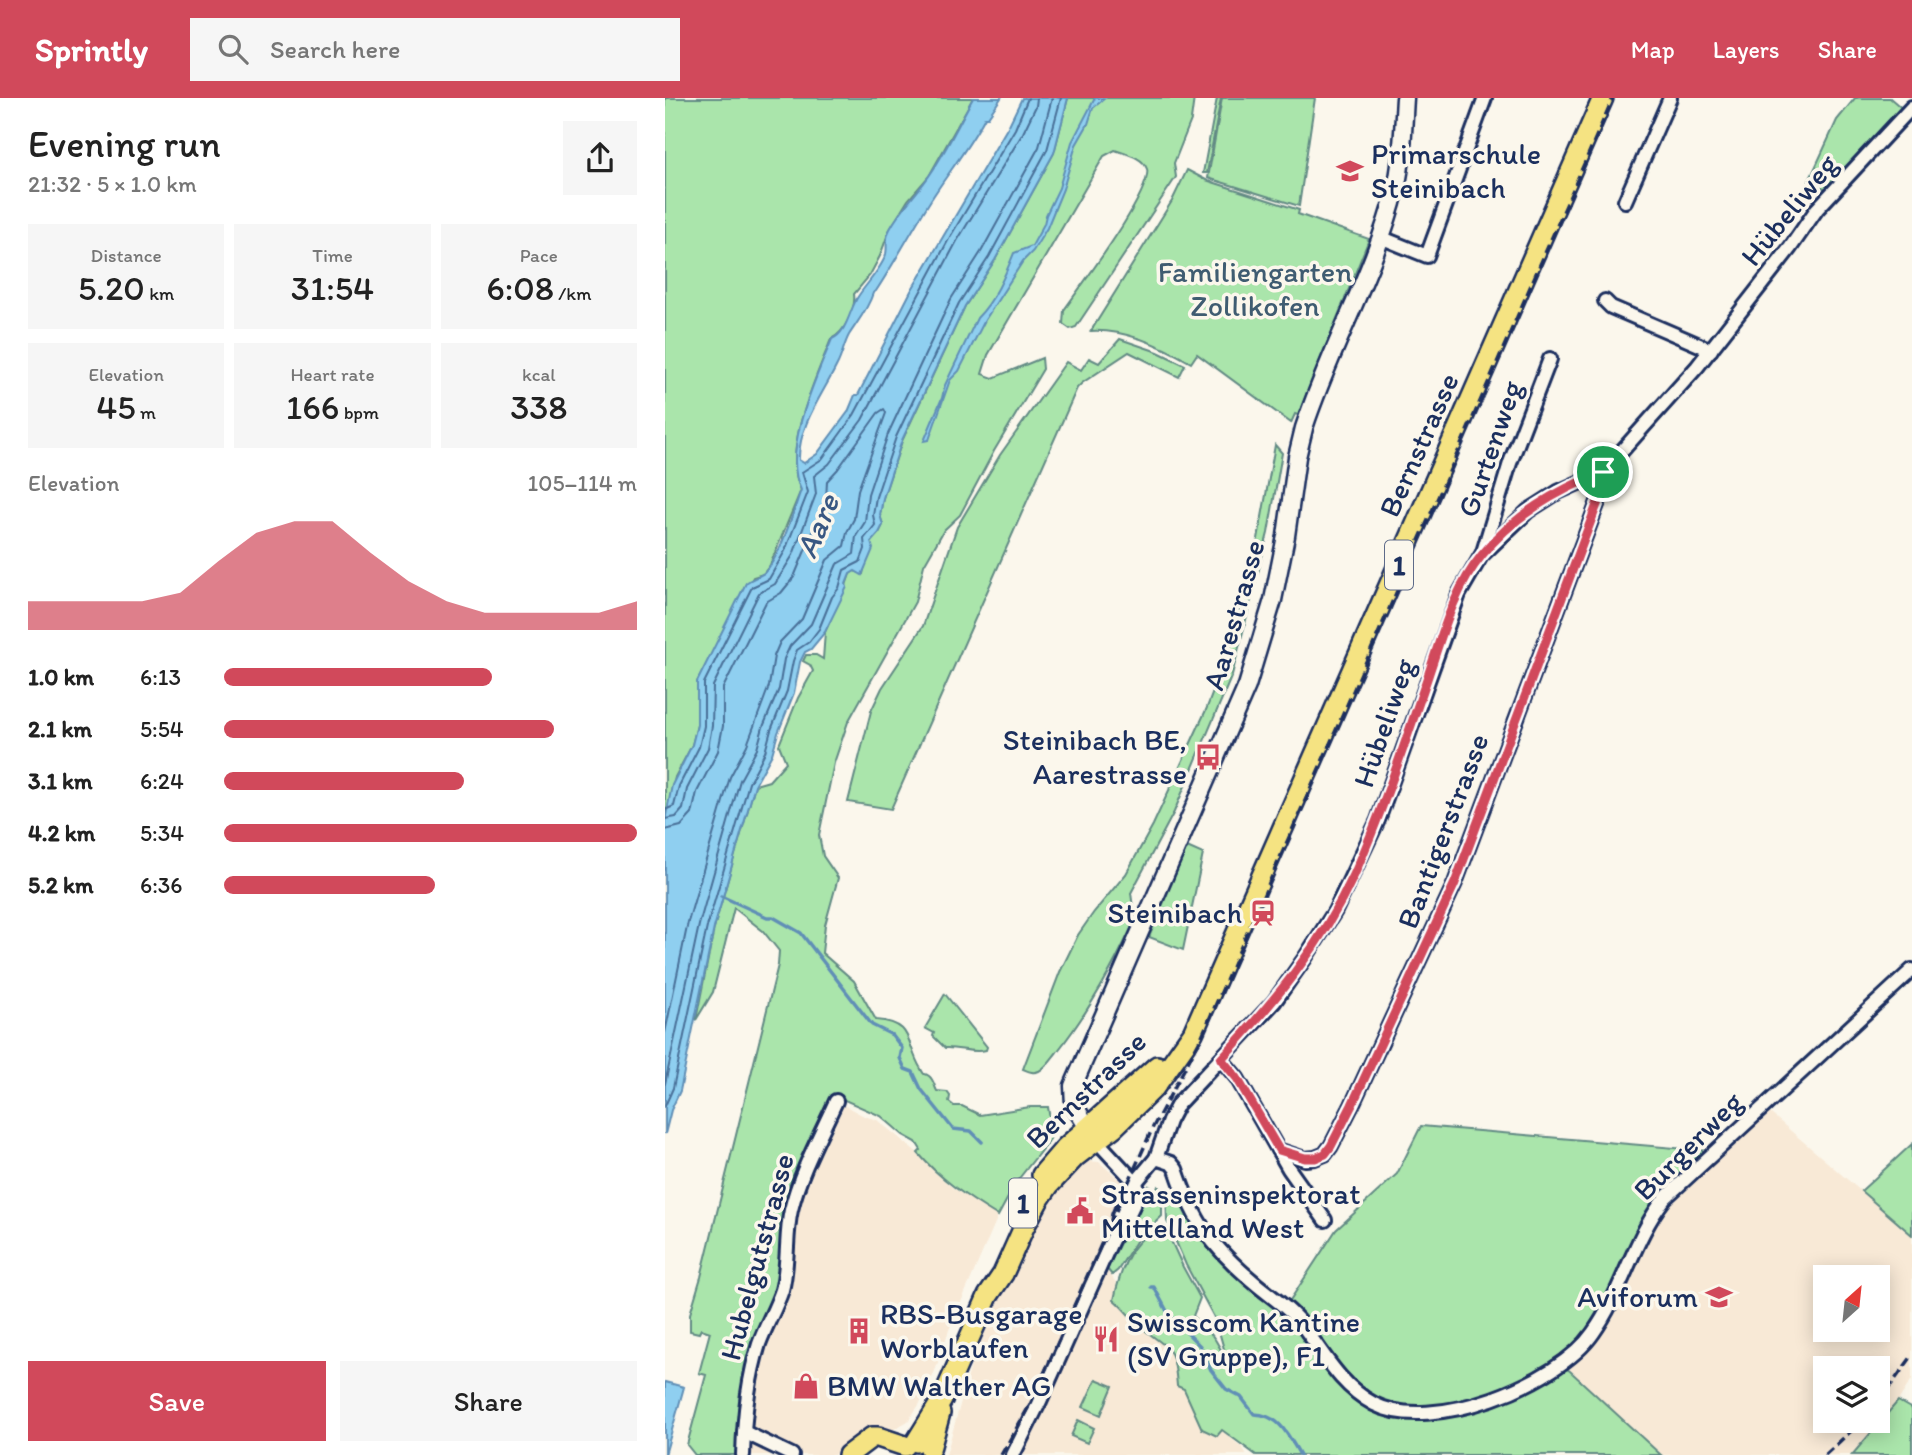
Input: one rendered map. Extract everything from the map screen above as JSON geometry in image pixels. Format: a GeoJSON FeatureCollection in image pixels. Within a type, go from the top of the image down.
{"type":"FeatureCollection","features":[{"type":"Feature","properties":{"kind":"main road","name":"Bernstrasse"},"geometry":{"type":"LineString","coordinates":[[913,1450],[939,1423],[942,1400],[988,1296],[992,1270],[1027,1196],[1052,1163],[1092,1134],[1146,1077],[1202,1007],[1603,98]]}},
{"type":"Feature","properties":{"kind":"main road"},"geometry":{"type":"LineString","coordinates":[[855,1450],[913,1450]]}},
{"type":"Feature","properties":{"kind":"street","name":"Aarestrasse"},"geometry":{"type":"LineString","coordinates":[[1092,1134],[1072,1099],[1075,1078],[1247,686],[1275,589],[1304,428],[1393,198],[1401,162],[1405,98]]}},
{"type":"Feature","properties":{"kind":"street"},"geometry":{"type":"LineString","coordinates":[[1380,237],[1427,256],[1485,98]]}},
{"type":"Feature","properties":{"kind":"street"},"geometry":{"type":"LineString","coordinates":[[1625,201],[1670,98]]}},
{"type":"Feature","properties":{"kind":"street","name":"Hübeliweg"},"geometry":{"type":"LineString","coordinates":[[1136,1183],[1156,1158],[1178,1104],[1281,992],[1320,937],[1350,883],[1378,820],[1458,594],[1481,556],[1528,511],[1558,492],[1603,472],[1711,350],[1783,258],[1817,209],[1912,107]]}},
{"type":"Feature","properties":{"kind":"street"},"geometry":{"type":"LineString","coordinates":[[1605,301],[1611,307],[1711,350]]}},
{"type":"Feature","properties":{"kind":"street","name":"Gurtenweg"},"geometry":{"type":"LineString","coordinates":[[1481,556],[1510,463],[1550,359]]}},
{"type":"Feature","properties":{"kind":"street","name":"Bantigerstrasse"},"geometry":{"type":"LineString","coordinates":[[1279,1150],[1305,1158],[1325,1154],[1352,1105],[1455,883],[1601,494],[1603,472]]}},
{"type":"Feature","properties":{"kind":"street","name":"Burgerweg"},"geometry":{"type":"LineString","coordinates":[[1156,1158],[1174,1165],[1194,1214],[1217,1248],[1296,1318],[1328,1364],[1354,1390],[1377,1405],[1408,1413],[1471,1406],[1496,1399],[1560,1365],[1575,1354],[1599,1324],[1641,1233],[1665,1198],[1912,970]]}},
{"type":"Feature","properties":{"kind":"street"},"geometry":{"type":"LineString","coordinates":[[1221,1059],[1237,1078],[1289,1169],[1325,1220]]}},
{"type":"Feature","properties":{"kind":"street","name":"Hubelgutstrasse"},"geometry":{"type":"LineString","coordinates":[[743,1455],[756,1356],[784,1280],[793,1205],[815,1146],[836,1101]]}},
{"type":"Feature","properties":{"kind":"street"},"geometry":{"type":"LineString","coordinates":[[1013,1455],[1117,1230],[1126,1220],[1139,1193],[1136,1183],[1092,1134]]}},
{"type":"Feature","properties":{"kind":"street"},"geometry":{"type":"LineString","coordinates":[[744,1432],[792,1455]]}},
{"type":"Feature","properties":{"kind":"shaded area"},"geometry":{"type":"Polygon","coordinates":[[[836,1101],[877,1120],[918,1153],[953,1188],[998,1216],[949,1330],[935,1371],[908,1421],[894,1429],[862,1430],[834,1455],[743,1455],[744,1432],[789,1224],[836,1101]]]}},
{"type":"Feature","properties":{"kind":"shaded area","name":"Aviforum"},"geometry":{"type":"Polygon","coordinates":[[[1763,1107],[1912,1235],[1912,1379],[1898,1401],[1890,1410],[1890,1356],[1813,1356],[1813,1433],[1871,1433],[1852,1455],[1661,1455],[1570,1371],[1560,1365],[1647,1223],[1763,1107]]]}},
{"type":"Feature","properties":{"kind":"shaded area"},"geometry":{"type":"Polygon","coordinates":[[[1087,1161],[1099,1162],[1120,1180],[1118,1198],[1122,1200],[1098,1257],[1117,1284],[1114,1300],[1140,1327],[1172,1352],[1177,1386],[1184,1389],[1202,1429],[1221,1430],[1243,1448],[1247,1455],[946,1455],[972,1362],[1030,1230],[1051,1200],[1087,1161]]]}},
{"type":"Feature","properties":{"kind":"green space"},"geometry":{"type":"Polygon","coordinates":[[[665,98],[973,98],[929,176],[908,200],[889,231],[870,275],[854,294],[849,320],[831,339],[798,435],[796,474],[801,490],[770,565],[763,574],[753,577],[697,682],[697,725],[692,745],[675,777],[665,821],[665,98]]]}},
{"type":"Feature","properties":{"kind":"green space"},"geometry":{"type":"Polygon","coordinates":[[[1068,98],[1194,98],[1191,120],[1174,163],[1176,177],[1076,327],[1070,329],[1063,324],[1064,310],[1128,217],[1146,180],[1147,169],[1138,159],[1115,150],[1104,156],[988,355],[982,374],[993,378],[1042,358],[1043,369],[960,515],[944,530],[924,565],[915,602],[848,722],[834,763],[819,835],[823,856],[838,878],[825,925],[822,953],[854,981],[876,1020],[897,1025],[903,1030],[923,1073],[931,1078],[937,1091],[947,1092],[950,1096],[949,1102],[954,1106],[962,1106],[980,1115],[1030,1107],[1048,1107],[1052,1132],[1050,1139],[1017,1181],[998,1216],[936,1172],[918,1153],[921,1150],[916,1142],[903,1135],[881,1116],[838,1097],[798,1189],[787,1263],[765,1329],[743,1455],[695,1455],[687,1445],[706,1375],[699,1373],[710,1332],[701,1329],[699,1333],[690,1331],[690,1314],[778,965],[779,951],[763,931],[734,908],[713,992],[696,1020],[714,928],[755,785],[769,781],[786,762],[779,745],[798,698],[813,671],[810,665],[803,661],[806,655],[816,655],[823,659],[825,632],[850,574],[854,571],[863,574],[870,542],[883,525],[880,515],[883,498],[902,441],[965,306],[995,260],[1054,153],[1068,98]]]}},
{"type":"Feature","properties":{"kind":"green space"},"geometry":{"type":"Polygon","coordinates":[[[1217,98],[1221,98],[1207,173],[1203,173],[1217,98]]]}},
{"type":"Feature","properties":{"kind":"green space"},"geometry":{"type":"Polygon","coordinates":[[[1222,98],[1315,98],[1299,206],[1208,178],[1222,98]]]}},
{"type":"Feature","properties":{"kind":"green space"},"geometry":{"type":"Polygon","coordinates":[[[1855,98],[1890,98],[1904,110],[1830,191],[1809,181],[1837,120],[1855,98]]]}},
{"type":"Feature","properties":{"kind":"green space","name":"Familiengarten Zollikofen"},"geometry":{"type":"Polygon","coordinates":[[[1187,170],[1206,180],[1299,210],[1298,214],[1369,239],[1298,415],[1295,414],[1291,423],[1197,354],[1191,363],[1143,340],[1117,333],[1091,331],[1172,201],[1187,170]]]}},
{"type":"Feature","properties":{"kind":"green space"},"geometry":{"type":"Polygon","coordinates":[[[1120,339],[1185,365],[1179,377],[1129,352],[1077,388],[891,809],[848,802],[871,711],[882,688],[923,626],[957,527],[1000,455],[1066,362],[1081,370],[1089,358],[1099,363],[1120,339]]]}},
{"type":"Feature","properties":{"kind":"green space"},"geometry":{"type":"Polygon","coordinates":[[[1275,445],[1282,453],[1268,533],[1232,675],[1174,812],[1131,893],[1133,908],[1139,911],[1103,984],[1081,1019],[1044,1068],[1035,1072],[1027,1071],[1023,1069],[1060,972],[1078,935],[1126,874],[1153,825],[1206,710],[1230,647],[1256,550],[1275,445]]]}},
{"type":"Feature","properties":{"kind":"green space"},"geometry":{"type":"Polygon","coordinates":[[[1187,847],[1203,854],[1183,950],[1149,937],[1187,847]]]}},
{"type":"Feature","properties":{"kind":"green space"},"geometry":{"type":"Polygon","coordinates":[[[945,994],[987,1047],[986,1050],[945,1048],[933,1036],[934,1033],[925,1028],[945,994]]]}},
{"type":"Feature","properties":{"kind":"green space"},"geometry":{"type":"Polygon","coordinates":[[[1421,1126],[1710,1151],[1676,1183],[1601,1316],[1560,1365],[1570,1371],[1661,1455],[1256,1455],[1222,1430],[1217,1436],[1202,1429],[1184,1389],[1177,1386],[1174,1363],[1169,1351],[1114,1300],[1132,1250],[1146,1235],[1155,1230],[1167,1232],[1200,1298],[1193,1316],[1215,1339],[1230,1370],[1216,1321],[1186,1265],[1167,1221],[1166,1194],[1180,1191],[1191,1216],[1365,1399],[1285,1308],[1336,1230],[1397,1174],[1421,1126]]]}},
{"type":"Feature","properties":{"kind":"green space"},"geometry":{"type":"Polygon","coordinates":[[[1912,1144],[1912,1235],[1861,1191],[1912,1144]]]}},
{"type":"Feature","properties":{"kind":"green space"},"geometry":{"type":"Polygon","coordinates":[[[1149,1186],[1156,1192],[1158,1186],[1162,1191],[1162,1216],[1137,1240],[1112,1275],[1107,1269],[1133,1223],[1149,1186]]]}},
{"type":"Feature","properties":{"kind":"green space"},"geometry":{"type":"Polygon","coordinates":[[[1096,1379],[1113,1386],[1101,1415],[1083,1407],[1096,1379]]]}},
{"type":"Feature","properties":{"kind":"green space"},"geometry":{"type":"Polygon","coordinates":[[[1898,1401],[1912,1409],[1912,1455],[1852,1455],[1871,1433],[1890,1433],[1890,1410],[1898,1401]]]}},
{"type":"Feature","properties":{"kind":"green space"},"geometry":{"type":"Polygon","coordinates":[[[1078,1420],[1094,1428],[1087,1443],[1071,1436],[1078,1420]]]}},
{"type":"Feature","properties":{"kind":"water","name":"Aare"},"geometry":{"type":"Polygon","coordinates":[[[973,98],[1001,98],[988,117],[985,117],[934,195],[849,335],[839,361],[807,423],[799,460],[804,463],[817,454],[848,412],[911,291],[1009,125],[1022,98],[1068,98],[1054,153],[995,260],[965,306],[902,440],[883,498],[880,515],[883,525],[871,542],[873,549],[862,575],[855,571],[850,574],[847,587],[825,632],[811,649],[805,652],[800,662],[794,693],[772,754],[755,785],[714,928],[680,1091],[671,1110],[665,1134],[665,821],[672,785],[692,745],[697,725],[697,682],[746,583],[765,572],[786,533],[801,490],[796,474],[798,435],[810,394],[832,339],[842,331],[856,301],[881,265],[886,254],[887,236],[894,221],[937,164],[973,98]]]}},
{"type":"Feature","properties":{"kind":"water"},"geometry":{"type":"Polygon","coordinates":[[[1095,98],[1105,98],[1093,108],[1088,124],[1076,145],[1063,189],[1047,228],[985,320],[959,371],[950,380],[929,440],[924,441],[945,385],[977,318],[994,295],[1014,253],[1032,246],[1044,224],[1059,188],[1072,142],[1095,98]]]}},
{"type":"Feature","properties":{"kind":"water"},"geometry":{"type":"Polygon","coordinates":[[[665,1382],[684,1387],[665,1455],[665,1382]]]}},
{"type":"Feature","properties":{"kind":"waterway","name":"Steinibach"},"geometry":{"type":"LineString","coordinates":[[721,896],[767,917],[773,917],[801,933],[872,1025],[892,1035],[902,1048],[900,1058],[905,1069],[913,1072],[921,1089],[953,1129],[971,1131],[982,1142]]}},
{"type":"Feature","properties":{"kind":"waterway","name":"Steinibach"},"geometry":{"type":"LineString","coordinates":[[1151,1287],[1154,1287],[1168,1313],[1200,1346],[1211,1370],[1226,1389],[1241,1397],[1254,1414],[1277,1422],[1300,1455]]}},
{"type":"Feature","properties":{"kind":"railway"},"geometry":{"type":"LineString","coordinates":[[1001,1455],[1031,1403],[1153,1127],[1201,1038],[1613,98]]}},
{"type":"Feature","properties":{"kind":"railway"},"geometry":{"type":"LineString","coordinates":[[1890,1386],[1912,1356]]}},
{"type":"Feature","properties":{"kind":"railway"},"geometry":{"type":"LineString","coordinates":[[1825,1455],[1849,1433]]}},
{"type":"Feature","properties":{"kind":"place","name":"Primarschule Steinibach"},"geometry":{"type":"Point","coordinates":[1350,171]}},
{"type":"Feature","properties":{"kind":"place","name":"Steinibach BE, Aarestrasse"},"geometry":{"type":"Point","coordinates":[1208,757]}},
{"type":"Feature","properties":{"kind":"place","name":"Steinibach"},"geometry":{"type":"Point","coordinates":[1263,913]}},
{"type":"Feature","properties":{"kind":"place","name":"Strasseninspektorat Mittelland West"},"geometry":{"type":"Point","coordinates":[1080,1211]}},
{"type":"Feature","properties":{"kind":"place","name":"Aviforum"},"geometry":{"type":"Point","coordinates":[1719,1297]}},
{"type":"Feature","properties":{"kind":"place","name":"RBS-Busgarage Worblaufen"},"geometry":{"type":"Point","coordinates":[859,1331]}},
{"type":"Feature","properties":{"kind":"place","name":"Swisscom Kantine (SV Gruppe), F1"},"geometry":{"type":"Point","coordinates":[1106,1339]}},
{"type":"Feature","properties":{"kind":"place","name":"BMW Walther AG"},"geometry":{"type":"Point","coordinates":[806,1386]}},
{"type":"Feature","properties":{"kind":"route"},"geometry":{"type":"LineString","coordinates":[[1603,472],[1601,494],[1455,883],[1352,1105],[1325,1154],[1305,1158],[1279,1150],[1237,1078],[1221,1059],[1274,1002],[1320,937],[1350,883],[1378,820],[1458,594],[1481,556],[1512,523],[1528,511],[1558,492],[1603,472]]}}]}
